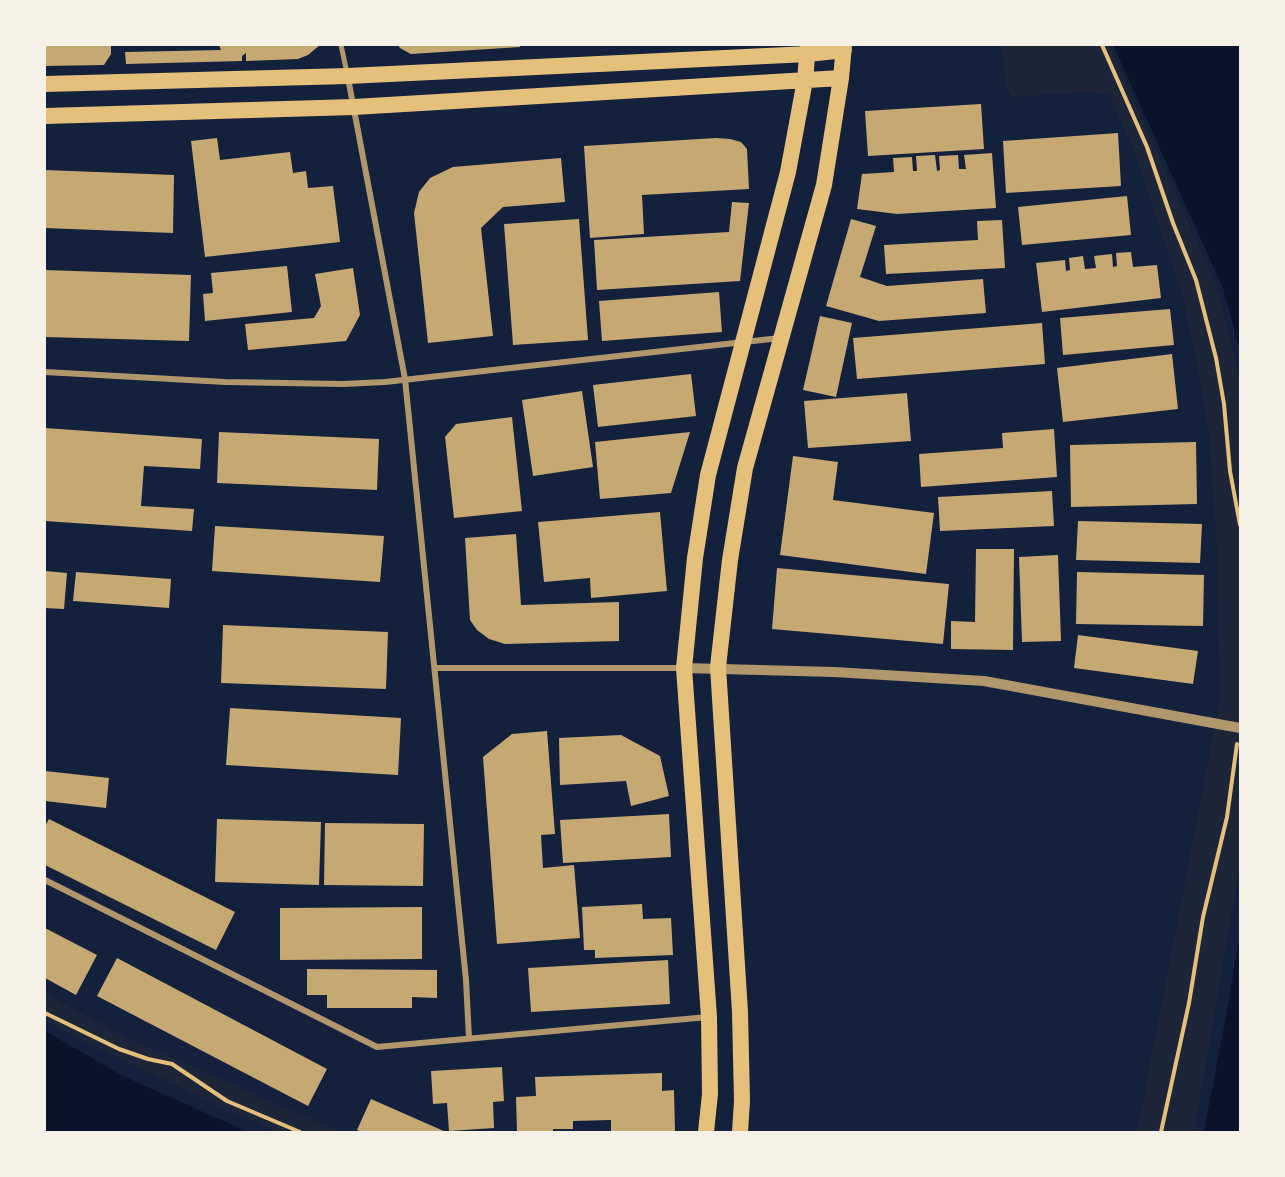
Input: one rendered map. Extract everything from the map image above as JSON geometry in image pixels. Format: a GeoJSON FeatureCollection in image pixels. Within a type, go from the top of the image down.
{"type":"FeatureCollection","features":[{"type":"Feature","properties":{"kind":"highway"},"geometry":{"type":"LineString","coordinates":[[45,84],[348,76],[844,47],[824,185],[745,468],[730,560],[718,667],[740,1012],[742,1101],[740,1132]]}},
{"type":"Feature","properties":{"kind":"highway"},"geometry":{"type":"LineString","coordinates":[[706,1132],[710,1094],[709,1017],[684,668],[695,558],[708,475],[788,172],[805,80],[808,50]]}},
{"type":"Feature","properties":{"kind":"highway"},"geometry":{"type":"LineString","coordinates":[[45,116],[354,107],[841,78]]}},
{"type":"Feature","properties":{"kind":"street"},"geometry":{"type":"LineString","coordinates":[[340,45],[348,76],[405,380],[466,980],[469,1038]]}},
{"type":"Feature","properties":{"kind":"street"},"geometry":{"type":"LineString","coordinates":[[45,372],[237,382],[343,384],[405,380],[782,338]]}},
{"type":"Feature","properties":{"kind":"street"},"geometry":{"type":"LineString","coordinates":[[435,668],[718,667],[984,681],[1239,733]]}},
{"type":"Feature","properties":{"kind":"street"},"geometry":{"type":"LineString","coordinates":[[45,880],[377,1047],[709,1017]]}},
{"type":"Feature","properties":{"kind":"path"},"geometry":{"type":"LineString","coordinates":[[1102,45],[1147,147],[1173,223],[1196,280],[1216,358],[1224,404],[1230,471],[1240,525]]}},
{"type":"Feature","properties":{"kind":"path"},"geometry":{"type":"LineString","coordinates":[[1161,1132],[1189,1003],[1203,917],[1227,816],[1239,733]]}},
{"type":"Feature","properties":{"kind":"path"},"geometry":{"type":"LineString","coordinates":[[45,1012],[119,1049],[172,1064],[227,1101],[300,1132]]}},
{"type":"Feature","properties":{"kind":"shaded area"},"geometry":{"type":"Polygon","coordinates":[[[1002,45],[1109,45],[1216,284],[1240,379],[1240,864],[1194,1132],[1137,1132],[1220,700],[1217,548],[1209,432],[1196,356],[1181,290],[1134,150],[1109,95],[1090,92],[1012,97],[1006,86],[1002,45]]]}},
{"type":"Feature","properties":{"kind":"shaded area"},"geometry":{"type":"Polygon","coordinates":[[[1113,45],[1240,45],[1240,351],[1223,288],[1113,45]]]}},
{"type":"Feature","properties":{"kind":"shaded area"},"geometry":{"type":"Polygon","coordinates":[[[1240,931],[1240,1132],[1204,1132],[1230,995],[1240,931]]]}},
{"type":"Feature","properties":{"kind":"shaded area"},"geometry":{"type":"Polygon","coordinates":[[[45,994],[132,1040],[340,1132],[276,1132],[222,1107],[79,1039],[45,1020],[45,994]]]}},
{"type":"Feature","properties":{"kind":"shaded area"},"geometry":{"type":"Polygon","coordinates":[[[45,1031],[123,1076],[248,1132],[45,1132],[45,1031]]]}},
{"type":"Feature","properties":{"kind":"building"},"geometry":{"type":"Polygon","coordinates":[[[45,45],[111,45],[111,54],[104,65],[45,66],[45,45]]]}},
{"type":"Feature","properties":{"kind":"building"},"geometry":{"type":"Polygon","coordinates":[[[219,45],[320,45],[308,55],[298,59],[246,61],[246,53],[242,56],[242,61],[126,64],[125,52],[221,50],[219,45]]]}},
{"type":"Feature","properties":{"kind":"building"},"geometry":{"type":"Polygon","coordinates":[[[398,45],[520,45],[520,47],[411,54],[398,45]]]}},
{"type":"Feature","properties":{"kind":"building"},"geometry":{"type":"Polygon","coordinates":[[[981,104],[984,149],[868,156],[865,111],[981,104]]]}},
{"type":"Feature","properties":{"kind":"building"},"geometry":{"type":"Polygon","coordinates":[[[1118,133],[1121,186],[1006,193],[1003,141],[1118,133]]]}},
{"type":"Feature","properties":{"kind":"building"},"geometry":{"type":"Polygon","coordinates":[[[217,138],[220,160],[290,152],[293,173],[306,171],[308,188],[333,186],[340,242],[205,257],[191,141],[217,138]]]}},
{"type":"Feature","properties":{"kind":"building"},"geometry":{"type":"Polygon","coordinates":[[[716,138],[741,142],[747,149],[749,189],[642,195],[644,234],[590,238],[584,146],[716,138]]]}},
{"type":"Feature","properties":{"kind":"building"},"geometry":{"type":"Polygon","coordinates":[[[992,153],[996,208],[897,214],[857,209],[862,174],[894,172],[893,158],[912,157],[913,171],[917,171],[916,156],[935,155],[937,171],[940,170],[939,156],[958,155],[959,169],[966,169],[964,155],[992,153]]]}},
{"type":"Feature","properties":{"kind":"building"},"geometry":{"type":"Polygon","coordinates":[[[561,158],[565,202],[503,207],[481,228],[493,336],[428,343],[414,213],[419,192],[430,178],[453,167],[561,158]]]}},
{"type":"Feature","properties":{"kind":"building"},"geometry":{"type":"Polygon","coordinates":[[[45,170],[174,175],[173,233],[45,228],[45,170]]]}},
{"type":"Feature","properties":{"kind":"building"},"geometry":{"type":"Polygon","coordinates":[[[1127,196],[1131,235],[1022,245],[1018,207],[1127,196]]]}},
{"type":"Feature","properties":{"kind":"building"},"geometry":{"type":"Polygon","coordinates":[[[732,202],[749,203],[740,281],[597,290],[594,240],[729,232],[732,202]]]}},
{"type":"Feature","properties":{"kind":"building"},"geometry":{"type":"Polygon","coordinates":[[[579,219],[588,340],[513,345],[504,224],[579,219]]]}},
{"type":"Feature","properties":{"kind":"building"},"geometry":{"type":"Polygon","coordinates":[[[851,219],[876,226],[860,277],[887,286],[983,279],[986,313],[879,321],[826,306],[851,219]]]}},
{"type":"Feature","properties":{"kind":"building"},"geometry":{"type":"Polygon","coordinates":[[[1002,220],[1005,268],[886,274],[884,245],[978,240],[977,221],[1002,220]]]}},
{"type":"Feature","properties":{"kind":"building"},"geometry":{"type":"Polygon","coordinates":[[[1131,252],[1133,267],[1157,265],[1161,298],[1042,312],[1036,263],[1065,260],[1066,271],[1070,270],[1069,258],[1083,256],[1085,269],[1096,268],[1094,256],[1112,254],[1113,267],[1117,266],[1116,253],[1131,252]]]}},
{"type":"Feature","properties":{"kind":"building"},"geometry":{"type":"Polygon","coordinates":[[[287,266],[292,312],[205,321],[203,294],[213,293],[211,273],[287,266]]]}},
{"type":"Feature","properties":{"kind":"building"},"geometry":{"type":"Polygon","coordinates":[[[353,268],[360,315],[346,341],[248,350],[245,324],[314,318],[321,306],[315,274],[353,268]]]}},
{"type":"Feature","properties":{"kind":"building"},"geometry":{"type":"Polygon","coordinates":[[[45,270],[191,275],[189,341],[45,337],[45,270]]]}},
{"type":"Feature","properties":{"kind":"building"},"geometry":{"type":"Polygon","coordinates":[[[719,292],[722,332],[602,341],[599,301],[719,292]]]}},
{"type":"Feature","properties":{"kind":"building"},"geometry":{"type":"Polygon","coordinates":[[[1170,309],[1174,345],[1063,355],[1060,318],[1170,309]]]}},
{"type":"Feature","properties":{"kind":"building"},"geometry":{"type":"Polygon","coordinates":[[[820,316],[852,323],[836,397],[803,390],[820,316]]]}},
{"type":"Feature","properties":{"kind":"building"},"geometry":{"type":"Polygon","coordinates":[[[1042,323],[1045,364],[857,379],[853,338],[1042,323]]]}},
{"type":"Feature","properties":{"kind":"building"},"geometry":{"type":"Polygon","coordinates":[[[1172,354],[1178,409],[1063,422],[1057,368],[1172,354]]]}},
{"type":"Feature","properties":{"kind":"building"},"geometry":{"type":"Polygon","coordinates":[[[691,374],[696,416],[598,427],[593,385],[691,374]]]}},
{"type":"Feature","properties":{"kind":"building"},"geometry":{"type":"Polygon","coordinates":[[[582,391],[593,467],[533,476],[522,400],[582,391]]]}},
{"type":"Feature","properties":{"kind":"building"},"geometry":{"type":"Polygon","coordinates":[[[907,393],[911,441],[808,448],[804,401],[907,393]]]}},
{"type":"Feature","properties":{"kind":"building"},"geometry":{"type":"Polygon","coordinates":[[[512,417],[522,511],[454,518],[445,437],[456,424],[512,417]]]}},
{"type":"Feature","properties":{"kind":"building"},"geometry":{"type":"Polygon","coordinates":[[[45,428],[202,439],[200,469],[144,466],[141,506],[194,509],[192,531],[45,521],[45,428]]]}},
{"type":"Feature","properties":{"kind":"building"},"geometry":{"type":"Polygon","coordinates":[[[1054,429],[1057,477],[921,487],[919,454],[1003,448],[1002,433],[1054,429]]]}},
{"type":"Feature","properties":{"kind":"building"},"geometry":{"type":"Polygon","coordinates":[[[219,432],[379,439],[377,490],[217,483],[219,432]]]}},
{"type":"Feature","properties":{"kind":"building"},"geometry":{"type":"Polygon","coordinates":[[[690,432],[671,493],[600,499],[595,442],[690,432]]]}},
{"type":"Feature","properties":{"kind":"building"},"geometry":{"type":"Polygon","coordinates":[[[1196,442],[1197,504],[1071,507],[1070,445],[1196,442]]]}},
{"type":"Feature","properties":{"kind":"building"},"geometry":{"type":"Polygon","coordinates":[[[793,456],[838,462],[833,500],[934,513],[926,574],[780,555],[793,456]]]}},
{"type":"Feature","properties":{"kind":"building"},"geometry":{"type":"Polygon","coordinates":[[[1052,491],[1054,526],[940,531],[938,497],[1052,491]]]}},
{"type":"Feature","properties":{"kind":"building"},"geometry":{"type":"Polygon","coordinates":[[[660,512],[667,591],[591,598],[590,578],[544,582],[538,522],[660,512]]]}},
{"type":"Feature","properties":{"kind":"building"},"geometry":{"type":"Polygon","coordinates":[[[1078,521],[1202,524],[1200,563],[1076,560],[1078,521]]]}},
{"type":"Feature","properties":{"kind":"building"},"geometry":{"type":"Polygon","coordinates":[[[215,526],[384,536],[380,582],[212,571],[215,526]]]}},
{"type":"Feature","properties":{"kind":"building"},"geometry":{"type":"Polygon","coordinates":[[[516,534],[521,605],[619,602],[619,641],[505,644],[489,639],[477,630],[470,620],[465,538],[516,534]]]}},
{"type":"Feature","properties":{"kind":"building"},"geometry":{"type":"Polygon","coordinates":[[[976,549],[1014,549],[1013,650],[951,649],[951,621],[975,622],[976,549]]]}},
{"type":"Feature","properties":{"kind":"building"},"geometry":{"type":"Polygon","coordinates":[[[1058,555],[1061,641],[1022,642],[1019,557],[1058,555]]]}},
{"type":"Feature","properties":{"kind":"building"},"geometry":{"type":"Polygon","coordinates":[[[777,568],[949,584],[943,644],[772,629],[777,568]]]}},
{"type":"Feature","properties":{"kind":"building"},"geometry":{"type":"Polygon","coordinates":[[[45,571],[67,573],[64,609],[45,608],[45,571]]]}},
{"type":"Feature","properties":{"kind":"building"},"geometry":{"type":"Polygon","coordinates":[[[76,572],[171,579],[169,608],[73,601],[76,572]]]}},
{"type":"Feature","properties":{"kind":"building"},"geometry":{"type":"Polygon","coordinates":[[[1077,572],[1204,575],[1203,626],[1076,624],[1077,572]]]}},
{"type":"Feature","properties":{"kind":"building"},"geometry":{"type":"Polygon","coordinates":[[[223,625],[388,632],[386,689],[221,683],[223,625]]]}},
{"type":"Feature","properties":{"kind":"building"},"geometry":{"type":"Polygon","coordinates":[[[1078,635],[1198,651],[1193,684],[1074,668],[1078,635]]]}},
{"type":"Feature","properties":{"kind":"building"},"geometry":{"type":"Polygon","coordinates":[[[230,708],[401,718],[398,775],[226,765],[230,708]]]}},
{"type":"Feature","properties":{"kind":"building"},"geometry":{"type":"Polygon","coordinates":[[[547,731],[555,834],[541,835],[543,868],[574,865],[580,938],[497,944],[483,757],[512,734],[547,731]]]}},
{"type":"Feature","properties":{"kind":"building"},"geometry":{"type":"Polygon","coordinates":[[[621,735],[660,756],[669,796],[631,806],[626,781],[560,785],[559,738],[621,735]]]}},
{"type":"Feature","properties":{"kind":"building"},"geometry":{"type":"Polygon","coordinates":[[[45,771],[109,778],[106,808],[45,801],[45,771]]]}},
{"type":"Feature","properties":{"kind":"building"},"geometry":{"type":"Polygon","coordinates":[[[669,814],[671,857],[563,863],[560,820],[669,814]]]}},
{"type":"Feature","properties":{"kind":"building"},"geometry":{"type":"Polygon","coordinates":[[[49,819],[235,912],[216,950],[45,865],[45,826],[49,819]]]}},
{"type":"Feature","properties":{"kind":"building"},"geometry":{"type":"Polygon","coordinates":[[[217,819],[321,822],[319,885],[215,882],[217,819]]]}},
{"type":"Feature","properties":{"kind":"building"},"geometry":{"type":"Polygon","coordinates":[[[325,823],[424,824],[423,886],[324,885],[325,823]]]}},
{"type":"Feature","properties":{"kind":"building"},"geometry":{"type":"Polygon","coordinates":[[[642,904],[643,919],[671,918],[673,955],[595,958],[595,950],[584,950],[582,907],[642,904]]]}},
{"type":"Feature","properties":{"kind":"building"},"geometry":{"type":"Polygon","coordinates":[[[422,907],[422,959],[280,960],[280,908],[422,907]]]}},
{"type":"Feature","properties":{"kind":"building"},"geometry":{"type":"Polygon","coordinates":[[[45,928],[97,955],[76,995],[45,978],[45,928]]]}},
{"type":"Feature","properties":{"kind":"building"},"geometry":{"type":"Polygon","coordinates":[[[117,958],[327,1069],[308,1106],[97,996],[117,958]]]}},
{"type":"Feature","properties":{"kind":"building"},"geometry":{"type":"Polygon","coordinates":[[[668,960],[670,1004],[531,1012],[528,968],[668,960]]]}},
{"type":"Feature","properties":{"kind":"building"},"geometry":{"type":"Polygon","coordinates":[[[307,969],[437,970],[437,998],[412,997],[412,1008],[327,1008],[327,995],[307,995],[307,969]]]}},
{"type":"Feature","properties":{"kind":"building"},"geometry":{"type":"Polygon","coordinates":[[[502,1067],[504,1101],[493,1102],[494,1128],[449,1131],[447,1103],[433,1104],[431,1071],[502,1067]]]}},
{"type":"Feature","properties":{"kind":"building"},"geometry":{"type":"Polygon","coordinates":[[[662,1073],[662,1091],[674,1090],[675,1132],[611,1132],[611,1120],[573,1121],[573,1129],[553,1129],[553,1132],[517,1132],[516,1097],[536,1096],[535,1077],[662,1073]]]}},
{"type":"Feature","properties":{"kind":"building"},"geometry":{"type":"Polygon","coordinates":[[[371,1099],[446,1132],[362,1132],[357,1130],[371,1099]]]}}]}
